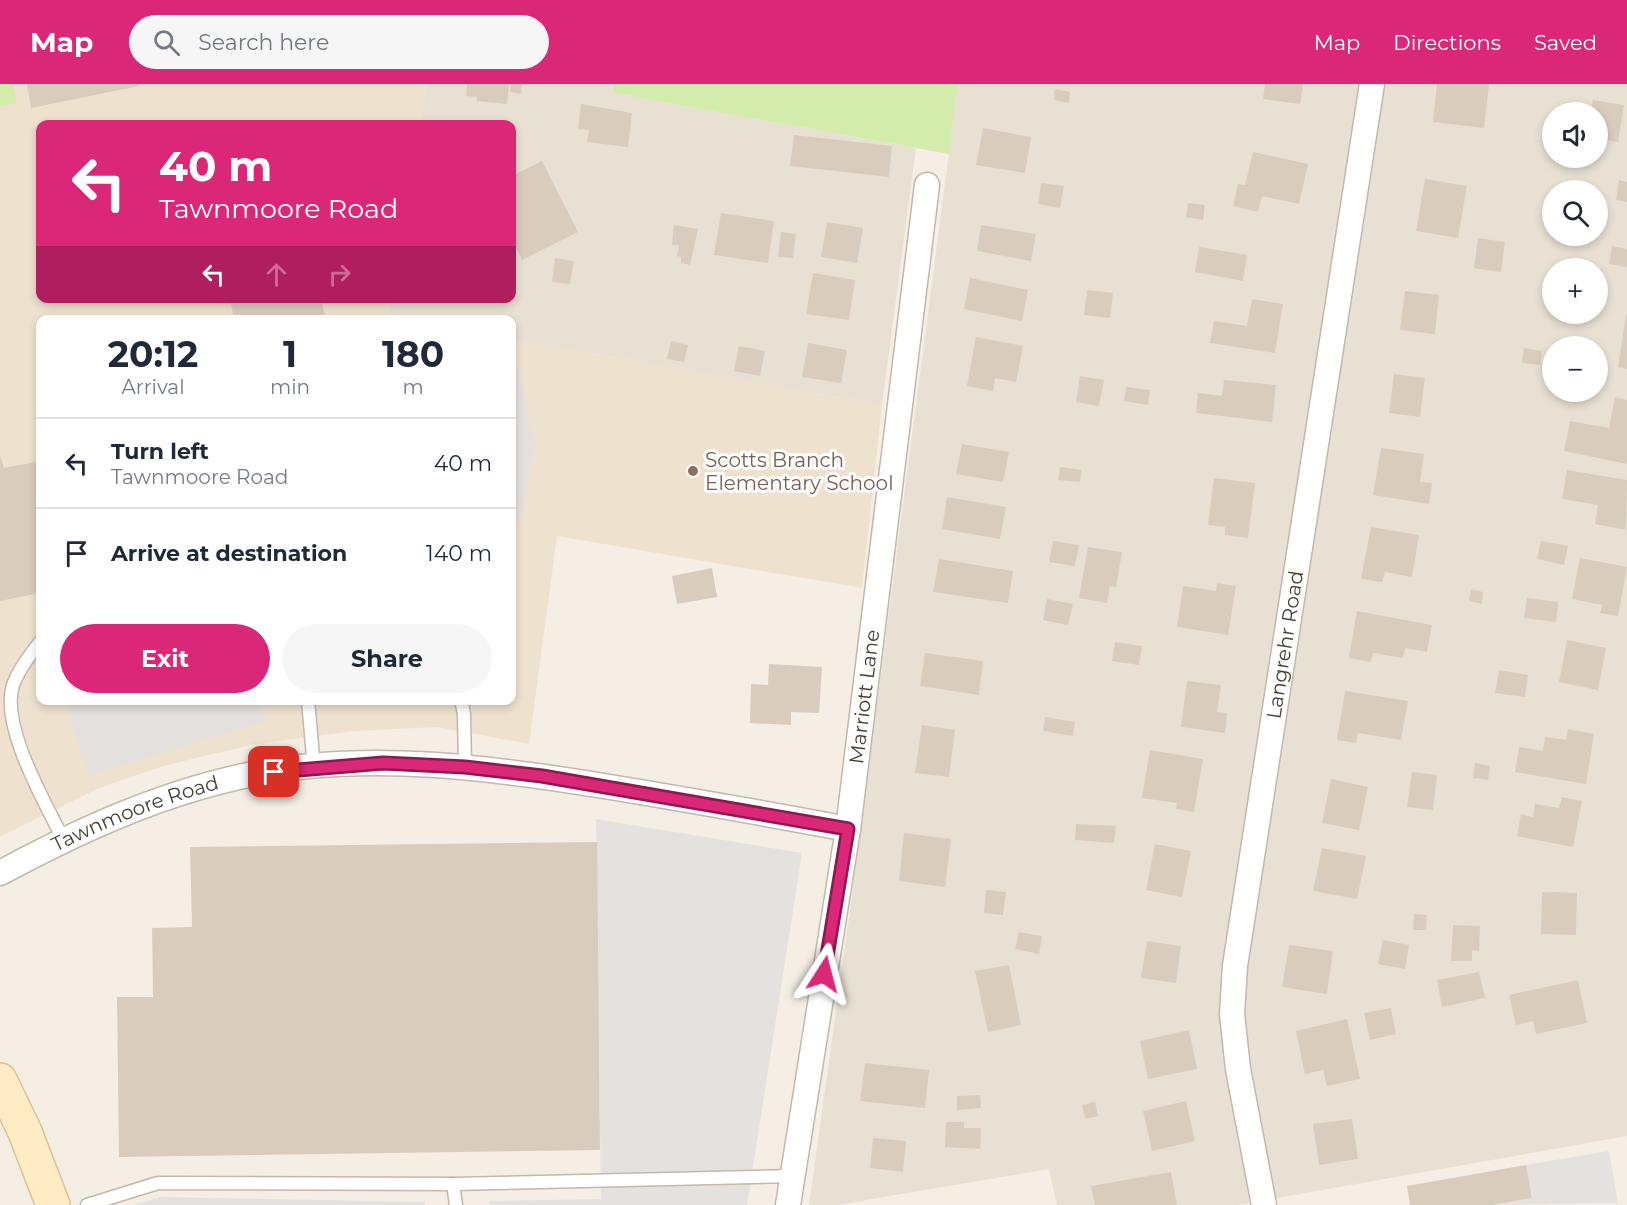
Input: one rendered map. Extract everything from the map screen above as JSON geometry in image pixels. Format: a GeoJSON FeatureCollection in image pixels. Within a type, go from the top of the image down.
{"type":"FeatureCollection","features":[{"type":"Feature","properties":{"kind":"street","name":"Langrehr Road"},"geometry":{"type":"LineString","coordinates":[[1264,1205],[1238,1069],[1232,1014],[1235,966],[1372,84]]}},
{"type":"Feature","properties":{"kind":"street","name":"Marriott Lane"},"geometry":{"type":"LineString","coordinates":[[788,1205],[848,829],[927,185]]}},
{"type":"Feature","properties":{"kind":"street","name":"Tawnmoore Road"},"geometry":{"type":"LineString","coordinates":[[0,873],[63,840],[115,817],[177,794],[254,774],[383,763],[465,767],[542,776],[848,829]]}},
{"type":"Feature","properties":{"kind":"street"},"geometry":{"type":"LineString","coordinates":[[0,1080],[25,1132],[53,1205]]}},
{"type":"Feature","properties":{"kind":"lane"},"geometry":{"type":"LineString","coordinates":[[36,647],[24,662],[12,686],[11,720],[23,759],[63,840]]}},
{"type":"Feature","properties":{"kind":"lane"},"geometry":{"type":"LineString","coordinates":[[308,705],[314,768]]}},
{"type":"Feature","properties":{"kind":"lane"},"geometry":{"type":"LineString","coordinates":[[461,705],[465,767]]}},
{"type":"Feature","properties":{"kind":"lane"},"geometry":{"type":"LineString","coordinates":[[87,1205],[158,1184],[453,1184],[792,1176]]}},
{"type":"Feature","properties":{"kind":"lane"},"geometry":{"type":"LineString","coordinates":[[453,1184],[456,1205]]}},
{"type":"Feature","properties":{"kind":"shaded area","name":"Scotts Branch Elementary School"},"geometry":{"type":"Polygon","coordinates":[[[0,84],[427,84],[421,120],[36,120],[36,303],[390,303],[387,315],[36,315],[36,705],[516,705],[516,340],[882,405],[862,588],[557,536],[529,744],[437,727],[353,731],[251,745],[167,765],[99,788],[0,837],[0,84]]]}},
{"type":"Feature","properties":{"kind":"shaded area"},"geometry":{"type":"Polygon","coordinates":[[[427,84],[614,84],[613,93],[916,148],[882,405],[516,340],[516,315],[387,315],[390,303],[516,303],[516,120],[421,120],[427,84]]]}},
{"type":"Feature","properties":{"kind":"shaded area"},"geometry":{"type":"Polygon","coordinates":[[[958,84],[1627,84],[1627,1136],[1238,1205],[1057,1205],[1049,1169],[837,1205],[809,1205],[958,84]]]}},
{"type":"Feature","properties":{"kind":"shaded area"},"geometry":{"type":"Polygon","coordinates":[[[516,367],[519,367],[534,446],[521,517],[516,518],[516,367]]]}},
{"type":"Feature","properties":{"kind":"shaded area"},"geometry":{"type":"Polygon","coordinates":[[[66,705],[261,705],[266,721],[88,775],[66,705]]]}},
{"type":"Feature","properties":{"kind":"shaded area"},"geometry":{"type":"Polygon","coordinates":[[[596,819],[802,853],[747,1205],[490,1205],[489,1201],[601,1199],[596,819]]]}},
{"type":"Feature","properties":{"kind":"shaded area"},"geometry":{"type":"Polygon","coordinates":[[[1609,1151],[1618,1203],[1492,1205],[1532,1198],[1526,1165],[1609,1151]]]}},
{"type":"Feature","properties":{"kind":"shaded area"},"geometry":{"type":"Polygon","coordinates":[[[160,1197],[425,1202],[425,1205],[133,1205],[160,1197]]]}},
{"type":"Feature","properties":{"kind":"green space"},"geometry":{"type":"Polygon","coordinates":[[[0,84],[13,84],[17,103],[0,106],[0,84]]]}},
{"type":"Feature","properties":{"kind":"green space"},"geometry":{"type":"Polygon","coordinates":[[[614,84],[958,84],[949,154],[613,93],[614,84]]]}},
{"type":"Feature","properties":{"kind":"building"},"geometry":{"type":"Polygon","coordinates":[[[27,84],[139,84],[139,86],[31,108],[27,84]]]}},
{"type":"Feature","properties":{"kind":"building"},"geometry":{"type":"Polygon","coordinates":[[[467,84],[509,84],[507,104],[477,101],[477,97],[466,96],[467,84]]]}},
{"type":"Feature","properties":{"kind":"building"},"geometry":{"type":"Polygon","coordinates":[[[511,84],[522,84],[521,94],[510,92],[511,84]]]}},
{"type":"Feature","properties":{"kind":"building"},"geometry":{"type":"Polygon","coordinates":[[[1265,84],[1303,84],[1300,104],[1263,99],[1265,84]]]}},
{"type":"Feature","properties":{"kind":"building"},"geometry":{"type":"Polygon","coordinates":[[[1437,84],[1489,84],[1484,128],[1433,122],[1437,84]]]}},
{"type":"Feature","properties":{"kind":"building"},"geometry":{"type":"Polygon","coordinates":[[[1055,89],[1070,92],[1069,103],[1054,100],[1055,89]]]}},
{"type":"Feature","properties":{"kind":"building"},"geometry":{"type":"Polygon","coordinates":[[[1608,102],[1624,105],[1618,142],[1608,140],[1608,102]]]}},
{"type":"Feature","properties":{"kind":"building"},"geometry":{"type":"Polygon","coordinates":[[[581,104],[632,113],[628,147],[587,142],[589,130],[578,129],[581,104]]]}},
{"type":"Feature","properties":{"kind":"building"},"geometry":{"type":"Polygon","coordinates":[[[983,128],[1031,137],[1025,173],[976,165],[983,128]]]}},
{"type":"Feature","properties":{"kind":"building"},"geometry":{"type":"Polygon","coordinates":[[[794,135],[892,146],[889,177],[790,166],[794,135]]]}},
{"type":"Feature","properties":{"kind":"building"},"geometry":{"type":"Polygon","coordinates":[[[1253,152],[1308,164],[1299,204],[1262,196],[1258,212],[1233,206],[1238,184],[1245,185],[1253,152]]]}},
{"type":"Feature","properties":{"kind":"building"},"geometry":{"type":"Polygon","coordinates":[[[542,161],[578,232],[522,260],[516,247],[516,174],[542,161]]]}},
{"type":"Feature","properties":{"kind":"building"},"geometry":{"type":"Polygon","coordinates":[[[1425,179],[1467,186],[1458,238],[1416,231],[1425,179]]]}},
{"type":"Feature","properties":{"kind":"building"},"geometry":{"type":"Polygon","coordinates":[[[1619,180],[1627,182],[1627,202],[1616,200],[1619,180]]]}},
{"type":"Feature","properties":{"kind":"building"},"geometry":{"type":"Polygon","coordinates":[[[1041,183],[1064,186],[1060,208],[1038,204],[1041,183]]]}},
{"type":"Feature","properties":{"kind":"building"},"geometry":{"type":"Polygon","coordinates":[[[1188,203],[1205,205],[1203,220],[1186,217],[1188,203]]]}},
{"type":"Feature","properties":{"kind":"building"},"geometry":{"type":"Polygon","coordinates":[[[721,213],[774,221],[768,263],[714,255],[721,213]]]}},
{"type":"Feature","properties":{"kind":"building"},"geometry":{"type":"Polygon","coordinates":[[[827,222],[863,228],[857,263],[821,257],[827,222]]]}},
{"type":"Feature","properties":{"kind":"building"},"geometry":{"type":"Polygon","coordinates":[[[674,225],[698,229],[690,265],[681,263],[681,257],[677,256],[679,245],[672,245],[674,225]]]}},
{"type":"Feature","properties":{"kind":"building"},"geometry":{"type":"Polygon","coordinates":[[[981,225],[1036,234],[1031,261],[977,251],[981,225]]]}},
{"type":"Feature","properties":{"kind":"building"},"geometry":{"type":"Polygon","coordinates":[[[781,232],[796,234],[793,258],[778,257],[781,232]]]}},
{"type":"Feature","properties":{"kind":"building"},"geometry":{"type":"Polygon","coordinates":[[[1478,238],[1505,242],[1501,272],[1474,268],[1478,238]]]}},
{"type":"Feature","properties":{"kind":"building"},"geometry":{"type":"Polygon","coordinates":[[[1612,246],[1627,249],[1627,267],[1609,264],[1612,246]]]}},
{"type":"Feature","properties":{"kind":"building"},"geometry":{"type":"Polygon","coordinates":[[[1199,247],[1247,255],[1243,281],[1195,272],[1199,247]]]}},
{"type":"Feature","properties":{"kind":"building"},"geometry":{"type":"Polygon","coordinates":[[[555,258],[574,261],[570,284],[552,282],[555,258]]]}},
{"type":"Feature","properties":{"kind":"building"},"geometry":{"type":"Polygon","coordinates":[[[813,273],[855,280],[849,320],[806,314],[813,273]]]}},
{"type":"Feature","properties":{"kind":"building"},"geometry":{"type":"Polygon","coordinates":[[[970,278],[1028,290],[1022,321],[964,309],[970,278]]]}},
{"type":"Feature","properties":{"kind":"building"},"geometry":{"type":"Polygon","coordinates":[[[1087,290],[1113,293],[1110,318],[1084,315],[1087,290]]]}},
{"type":"Feature","properties":{"kind":"building"},"geometry":{"type":"Polygon","coordinates":[[[1405,291],[1439,295],[1435,334],[1400,330],[1405,291]]]}},
{"type":"Feature","properties":{"kind":"building"},"geometry":{"type":"Polygon","coordinates":[[[1252,299],[1283,304],[1275,353],[1210,343],[1214,321],[1247,326],[1252,299]]]}},
{"type":"Feature","properties":{"kind":"building"},"geometry":{"type":"Polygon","coordinates":[[[231,303],[322,303],[325,315],[233,315],[231,303]]]}},
{"type":"Feature","properties":{"kind":"building"},"geometry":{"type":"Polygon","coordinates":[[[1627,315],[1627,369],[1618,367],[1627,315]]]}},
{"type":"Feature","properties":{"kind":"building"},"geometry":{"type":"Polygon","coordinates":[[[976,337],[1023,346],[1016,382],[995,378],[993,391],[967,386],[976,337]]]}},
{"type":"Feature","properties":{"kind":"building"},"geometry":{"type":"Polygon","coordinates":[[[671,341],[688,345],[684,362],[667,359],[671,341]]]}},
{"type":"Feature","properties":{"kind":"building"},"geometry":{"type":"Polygon","coordinates":[[[808,343],[847,350],[841,383],[802,377],[808,343]]]}},
{"type":"Feature","properties":{"kind":"building"},"geometry":{"type":"Polygon","coordinates":[[[739,346],[765,351],[760,376],[734,371],[739,346]]]}},
{"type":"Feature","properties":{"kind":"building"},"geometry":{"type":"Polygon","coordinates":[[[1524,348],[1542,351],[1540,365],[1522,363],[1524,348]]]}},
{"type":"Feature","properties":{"kind":"building"},"geometry":{"type":"Polygon","coordinates":[[[1394,374],[1425,378],[1420,417],[1389,413],[1394,374]]]}},
{"type":"Feature","properties":{"kind":"building"},"geometry":{"type":"Polygon","coordinates":[[[1080,376],[1104,380],[1099,406],[1076,402],[1080,376]]]}},
{"type":"Feature","properties":{"kind":"building"},"geometry":{"type":"Polygon","coordinates":[[[1224,380],[1276,385],[1272,422],[1196,413],[1198,393],[1222,396],[1224,380]]]}},
{"type":"Feature","properties":{"kind":"building"},"geometry":{"type":"Polygon","coordinates":[[[1126,387],[1150,390],[1148,405],[1124,401],[1126,387]]]}},
{"type":"Feature","properties":{"kind":"building"},"geometry":{"type":"Polygon","coordinates":[[[1615,397],[1627,400],[1627,464],[1564,451],[1570,421],[1609,428],[1615,397]]]}},
{"type":"Feature","properties":{"kind":"building"},"geometry":{"type":"Polygon","coordinates":[[[962,444],[1009,452],[1003,482],[956,474],[962,444]]]}},
{"type":"Feature","properties":{"kind":"building"},"geometry":{"type":"Polygon","coordinates":[[[1381,448],[1424,454],[1420,482],[1432,483],[1429,504],[1373,495],[1381,448]]]}},
{"type":"Feature","properties":{"kind":"building"},"geometry":{"type":"Polygon","coordinates":[[[0,455],[4,468],[36,462],[36,594],[0,601],[0,455]]]}},
{"type":"Feature","properties":{"kind":"building"},"geometry":{"type":"Polygon","coordinates":[[[1060,467],[1082,470],[1080,482],[1058,480],[1060,467]]]}},
{"type":"Feature","properties":{"kind":"building"},"geometry":{"type":"Polygon","coordinates":[[[1567,470],[1627,480],[1626,530],[1595,524],[1598,505],[1562,499],[1567,470]]]}},
{"type":"Feature","properties":{"kind":"building"},"geometry":{"type":"Polygon","coordinates":[[[1214,478],[1255,483],[1248,538],[1225,535],[1225,527],[1208,525],[1214,478]]]}},
{"type":"Feature","properties":{"kind":"building"},"geometry":{"type":"Polygon","coordinates":[[[947,497],[1006,507],[1000,539],[942,529],[947,497]]]}},
{"type":"Feature","properties":{"kind":"building"},"geometry":{"type":"Polygon","coordinates":[[[1371,527],[1419,535],[1412,577],[1385,572],[1382,582],[1361,579],[1371,527]]]}},
{"type":"Feature","properties":{"kind":"building"},"geometry":{"type":"Polygon","coordinates":[[[1053,541],[1079,545],[1075,566],[1049,562],[1053,541]]]}},
{"type":"Feature","properties":{"kind":"building"},"geometry":{"type":"Polygon","coordinates":[[[1541,541],[1568,546],[1564,565],[1537,559],[1541,541]]]}},
{"type":"Feature","properties":{"kind":"building"},"geometry":{"type":"Polygon","coordinates":[[[1088,547],[1122,552],[1116,587],[1110,586],[1107,603],[1079,598],[1088,547]]]}},
{"type":"Feature","properties":{"kind":"building"},"geometry":{"type":"Polygon","coordinates":[[[1580,558],[1627,567],[1618,616],[1600,613],[1602,605],[1572,599],[1580,558]]]}},
{"type":"Feature","properties":{"kind":"building"},"geometry":{"type":"Polygon","coordinates":[[[939,559],[1013,571],[1008,603],[933,592],[939,559]]]}},
{"type":"Feature","properties":{"kind":"building"},"geometry":{"type":"Polygon","coordinates":[[[712,568],[717,597],[677,604],[672,576],[712,568]]]}},
{"type":"Feature","properties":{"kind":"building"},"geometry":{"type":"Polygon","coordinates":[[[1217,583],[1236,586],[1228,635],[1177,627],[1183,586],[1216,591],[1217,583]]]}},
{"type":"Feature","properties":{"kind":"building"},"geometry":{"type":"Polygon","coordinates":[[[1471,589],[1483,592],[1482,604],[1469,601],[1471,589]]]}},
{"type":"Feature","properties":{"kind":"building"},"geometry":{"type":"Polygon","coordinates":[[[1527,598],[1558,602],[1556,622],[1524,618],[1527,598]]]}},
{"type":"Feature","properties":{"kind":"building"},"geometry":{"type":"Polygon","coordinates":[[[1047,599],[1073,604],[1068,625],[1043,620],[1047,599]]]}},
{"type":"Feature","properties":{"kind":"building"},"geometry":{"type":"Polygon","coordinates":[[[1357,611],[1432,625],[1427,652],[1405,648],[1403,658],[1373,653],[1371,662],[1349,658],[1357,611]]]}},
{"type":"Feature","properties":{"kind":"building"},"geometry":{"type":"Polygon","coordinates":[[[1567,640],[1606,648],[1598,690],[1559,682],[1567,640]]]}},
{"type":"Feature","properties":{"kind":"building"},"geometry":{"type":"Polygon","coordinates":[[[1115,642],[1142,646],[1139,665],[1112,661],[1115,642]]]}},
{"type":"Feature","properties":{"kind":"building"},"geometry":{"type":"Polygon","coordinates":[[[925,653],[983,661],[979,695],[920,686],[925,653]]]}},
{"type":"Feature","properties":{"kind":"building"},"geometry":{"type":"Polygon","coordinates":[[[769,664],[822,667],[819,713],[791,712],[791,725],[750,723],[751,684],[768,685],[769,664]]]}},
{"type":"Feature","properties":{"kind":"building"},"geometry":{"type":"Polygon","coordinates":[[[1499,670],[1528,675],[1525,697],[1495,693],[1499,670]]]}},
{"type":"Feature","properties":{"kind":"building"},"geometry":{"type":"Polygon","coordinates":[[[1187,681],[1221,685],[1217,712],[1227,713],[1225,733],[1181,727],[1187,681]]]}},
{"type":"Feature","properties":{"kind":"building"},"geometry":{"type":"Polygon","coordinates":[[[1345,691],[1408,701],[1401,740],[1358,733],[1356,743],[1337,740],[1345,691]]]}},
{"type":"Feature","properties":{"kind":"building"},"geometry":{"type":"Polygon","coordinates":[[[1045,717],[1075,722],[1073,736],[1043,731],[1045,717]]]}},
{"type":"Feature","properties":{"kind":"building"},"geometry":{"type":"Polygon","coordinates":[[[922,725],[955,730],[949,777],[915,773],[922,725]]]}},
{"type":"Feature","properties":{"kind":"building"},"geometry":{"type":"Polygon","coordinates":[[[1568,729],[1594,734],[1586,784],[1515,772],[1519,747],[1543,751],[1545,737],[1566,740],[1568,729]]]}},
{"type":"Feature","properties":{"kind":"building"},"geometry":{"type":"Polygon","coordinates":[[[1150,750],[1203,759],[1194,812],[1176,809],[1177,803],[1142,798],[1150,750]]]}},
{"type":"Feature","properties":{"kind":"building"},"geometry":{"type":"Polygon","coordinates":[[[1475,763],[1490,766],[1488,780],[1473,778],[1475,763]]]}},
{"type":"Feature","properties":{"kind":"building"},"geometry":{"type":"Polygon","coordinates":[[[1412,772],[1437,775],[1433,810],[1407,807],[1412,772]]]}},
{"type":"Feature","properties":{"kind":"building"},"geometry":{"type":"Polygon","coordinates":[[[1331,779],[1368,787],[1359,830],[1322,823],[1331,779]]]}},
{"type":"Feature","properties":{"kind":"building"},"geometry":{"type":"Polygon","coordinates":[[[1562,797],[1582,801],[1573,847],[1517,836],[1521,814],[1533,817],[1535,804],[1559,808],[1562,797]]]}},
{"type":"Feature","properties":{"kind":"building"},"geometry":{"type":"Polygon","coordinates":[[[1076,824],[1116,826],[1114,843],[1075,840],[1076,824]]]}},
{"type":"Feature","properties":{"kind":"building"},"geometry":{"type":"Polygon","coordinates":[[[904,833],[951,839],[945,887],[899,881],[904,833]]]}},
{"type":"Feature","properties":{"kind":"building"},"geometry":{"type":"Polygon","coordinates":[[[597,842],[600,1150],[119,1157],[117,997],[153,997],[152,928],[192,927],[190,847],[597,842]]]}},
{"type":"Feature","properties":{"kind":"building"},"geometry":{"type":"Polygon","coordinates":[[[1155,844],[1191,851],[1182,897],[1146,890],[1155,844]]]}},
{"type":"Feature","properties":{"kind":"building"},"geometry":{"type":"Polygon","coordinates":[[[1322,848],[1366,856],[1357,899],[1313,891],[1322,848]]]}},
{"type":"Feature","properties":{"kind":"building"},"geometry":{"type":"Polygon","coordinates":[[[986,890],[1006,892],[1003,915],[984,913],[986,890]]]}},
{"type":"Feature","properties":{"kind":"building"},"geometry":{"type":"Polygon","coordinates":[[[1542,892],[1577,893],[1576,935],[1541,934],[1542,892]]]}},
{"type":"Feature","properties":{"kind":"building"},"geometry":{"type":"Polygon","coordinates":[[[1414,914],[1427,915],[1426,930],[1413,930],[1414,914]]]}},
{"type":"Feature","properties":{"kind":"building"},"geometry":{"type":"Polygon","coordinates":[[[1453,925],[1480,926],[1479,951],[1472,950],[1472,961],[1451,961],[1453,925]]]}},
{"type":"Feature","properties":{"kind":"building"},"geometry":{"type":"Polygon","coordinates":[[[1019,932],[1042,936],[1039,954],[1015,949],[1019,932]]]}},
{"type":"Feature","properties":{"kind":"building"},"geometry":{"type":"Polygon","coordinates":[[[1383,940],[1409,945],[1405,969],[1378,964],[1383,940]]]}},
{"type":"Feature","properties":{"kind":"building"},"geometry":{"type":"Polygon","coordinates":[[[1147,941],[1181,946],[1176,983],[1141,978],[1147,941]]]}},
{"type":"Feature","properties":{"kind":"building"},"geometry":{"type":"Polygon","coordinates":[[[1289,945],[1333,951],[1327,994],[1282,987],[1289,945]]]}},
{"type":"Feature","properties":{"kind":"building"},"geometry":{"type":"Polygon","coordinates":[[[1009,965],[1021,1025],[988,1032],[975,971],[1009,965]]]}},
{"type":"Feature","properties":{"kind":"building"},"geometry":{"type":"Polygon","coordinates":[[[1479,972],[1485,998],[1442,1007],[1437,980],[1479,972]]]}},
{"type":"Feature","properties":{"kind":"building"},"geometry":{"type":"Polygon","coordinates":[[[1578,980],[1587,1023],[1536,1034],[1533,1021],[1516,1025],[1509,995],[1578,980]]]}},
{"type":"Feature","properties":{"kind":"building"},"geometry":{"type":"Polygon","coordinates":[[[1391,1008],[1396,1034],[1370,1040],[1364,1013],[1391,1008]]]}},
{"type":"Feature","properties":{"kind":"building"},"geometry":{"type":"Polygon","coordinates":[[[1347,1019],[1360,1079],[1327,1086],[1323,1070],[1305,1074],[1296,1031],[1347,1019]]]}},
{"type":"Feature","properties":{"kind":"building"},"geometry":{"type":"Polygon","coordinates":[[[1189,1030],[1197,1069],[1148,1079],[1140,1041],[1189,1030]]]}},
{"type":"Feature","properties":{"kind":"building"},"geometry":{"type":"Polygon","coordinates":[[[865,1063],[929,1070],[925,1108],[860,1101],[865,1063]]]}},
{"type":"Feature","properties":{"kind":"building"},"geometry":{"type":"Polygon","coordinates":[[[980,1095],[981,1108],[957,1110],[957,1096],[980,1095]]]}},
{"type":"Feature","properties":{"kind":"building"},"geometry":{"type":"Polygon","coordinates":[[[1186,1101],[1195,1141],[1152,1151],[1143,1111],[1186,1101]]]}},
{"type":"Feature","properties":{"kind":"building"},"geometry":{"type":"Polygon","coordinates":[[[1095,1102],[1098,1116],[1085,1119],[1082,1105],[1095,1102]]]}},
{"type":"Feature","properties":{"kind":"building"},"geometry":{"type":"Polygon","coordinates":[[[1352,1119],[1358,1159],[1319,1165],[1313,1124],[1352,1119]]]}},
{"type":"Feature","properties":{"kind":"building"},"geometry":{"type":"Polygon","coordinates":[[[946,1122],[964,1122],[964,1128],[981,1128],[980,1149],[945,1147],[946,1122]]]}},
{"type":"Feature","properties":{"kind":"building"},"geometry":{"type":"Polygon","coordinates":[[[873,1138],[906,1141],[903,1172],[870,1168],[873,1138]]]}},
{"type":"Feature","properties":{"kind":"building"},"geometry":{"type":"Polygon","coordinates":[[[1526,1165],[1532,1198],[1492,1205],[1410,1205],[1407,1186],[1526,1165]]]}},
{"type":"Feature","properties":{"kind":"building"},"geometry":{"type":"Polygon","coordinates":[[[1171,1172],[1177,1205],[1095,1205],[1091,1186],[1171,1172]]]}},
{"type":"Feature","properties":{"kind":"place","name":"Scotts Branch Elementary School"},"geometry":{"type":"Point","coordinates":[693,471]}},
{"type":"Feature","properties":{"kind":"route"},"geometry":{"type":"LineString","coordinates":[[274,772],[383,763],[465,767],[542,776],[848,829],[824,974]]}}]}
